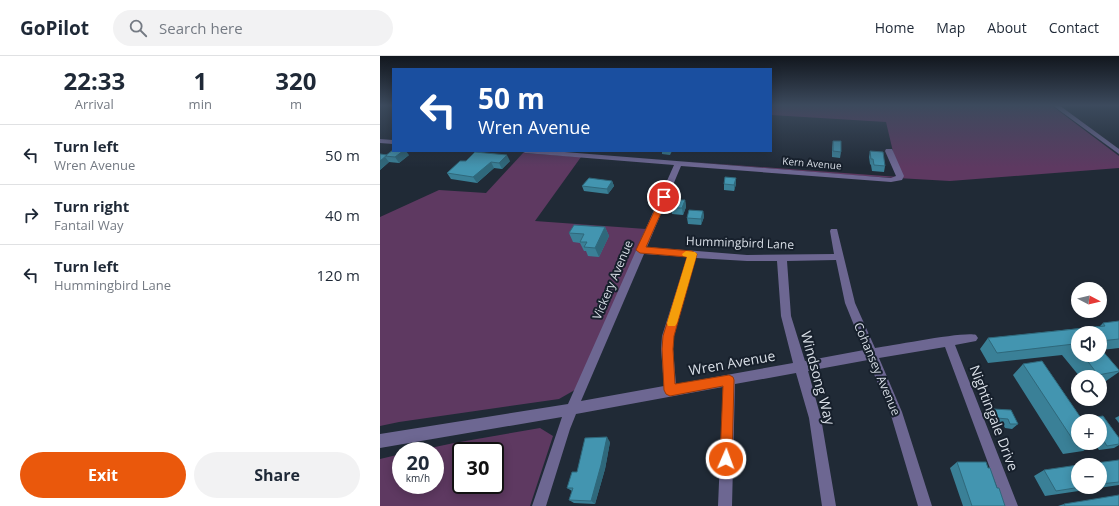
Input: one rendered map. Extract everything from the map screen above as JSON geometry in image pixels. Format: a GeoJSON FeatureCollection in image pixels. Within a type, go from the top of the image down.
{"type":"FeatureCollection","features":[{"type":"Feature","properties":{"kind":"street"},"geometry":{"type":"LineString","coordinates":[[1084,126],[1119,152]]}},
{"type":"Feature","properties":{"kind":"street"},"geometry":{"type":"LineString","coordinates":[[380,141],[392,142]]}},
{"type":"Feature","properties":{"kind":"street","name":"Kern Avenue"},"geometry":{"type":"LineString","coordinates":[[540,152],[892,180],[899,178],[900,176],[889,151]]}},
{"type":"Feature","properties":{"kind":"street","name":"Vickery Avenue"},"geometry":{"type":"LineString","coordinates":[[539,506],[563,429],[571,409],[679,162]]}},
{"type":"Feature","properties":{"kind":"street","name":"Cohansey Avenue"},"geometry":{"type":"LineString","coordinates":[[834,231],[850,303],[896,412],[925,506]]}},
{"type":"Feature","properties":{"kind":"street","name":"Hummingbird Lane"},"geometry":{"type":"LineString","coordinates":[[640,250],[741,258],[840,257]]}},
{"type":"Feature","properties":{"kind":"street"},"geometry":{"type":"LineString","coordinates":[[670,390],[668,336],[692,254]]}},
{"type":"Feature","properties":{"kind":"street","name":"Windsong Way"},"geometry":{"type":"LineString","coordinates":[[782,258],[786,316],[815,418],[829,506]]}},
{"type":"Feature","properties":{"kind":"street","name":"Wren Avenue"},"geometry":{"type":"LineString","coordinates":[[380,441],[571,409],[871,354],[972,338]]}},
{"type":"Feature","properties":{"kind":"street","name":"Nightingale Drive"},"geometry":{"type":"LineString","coordinates":[[948,341],[1011,506]]}},
{"type":"Feature","properties":{"kind":"street"},"geometry":{"type":"LineString","coordinates":[[724,506],[729,380]]}},
{"type":"Feature","properties":{"kind":"shaded area"},"geometry":{"type":"Polygon","coordinates":[[[887,126],[1079,126],[1119,156],[1119,168],[950,181],[862,176],[679,161],[899,177],[887,126]]]}},
{"type":"Feature","properties":{"kind":"shaded area"},"geometry":{"type":"Polygon","coordinates":[[[523,153],[581,157],[535,221],[646,229],[587,383],[559,399],[380,426],[380,217],[439,190],[486,193],[523,153]]]}},
{"type":"Feature","properties":{"kind":"shaded area"},"geometry":{"type":"Polygon","coordinates":[[[540,428],[553,436],[530,506],[380,506],[380,459],[392,456],[392,494],[444,494],[444,445],[452,443],[452,494],[504,494],[504,442],[460,442],[540,428]]]}},
{"type":"Feature","properties":{"kind":"building"},"geometry":{"type":"Polygon","coordinates":[[[833,141],[841,141],[841,152],[833,151],[833,141]]]}},
{"type":"Feature","properties":{"kind":"building"},"geometry":{"type":"Polygon","coordinates":[[[392,151],[392,152],[402,152],[395,157],[385,156],[392,151]]]}},
{"type":"Feature","properties":{"kind":"building"},"geometry":{"type":"Polygon","coordinates":[[[870,151],[883,152],[885,166],[874,165],[873,159],[871,159],[870,151]]]}},
{"type":"Feature","properties":{"kind":"building"},"geometry":{"type":"Polygon","coordinates":[[[475,152],[507,155],[499,163],[491,162],[473,177],[447,173],[460,161],[466,161],[475,152]]]}},
{"type":"Feature","properties":{"kind":"building"},"geometry":{"type":"Polygon","coordinates":[[[380,154],[387,155],[380,161],[380,154]]]}},
{"type":"Feature","properties":{"kind":"building"},"geometry":{"type":"Polygon","coordinates":[[[725,177],[736,178],[734,185],[724,184],[725,177]]]}},
{"type":"Feature","properties":{"kind":"building"},"geometry":{"type":"Polygon","coordinates":[[[589,178],[612,181],[607,189],[582,186],[589,178]]]}},
{"type":"Feature","properties":{"kind":"building"},"geometry":{"type":"Polygon","coordinates":[[[674,200],[685,200],[682,208],[671,208],[674,200]]]}},
{"type":"Feature","properties":{"kind":"building"},"geometry":{"type":"Polygon","coordinates":[[[689,210],[703,211],[701,219],[687,218],[689,210]]]}},
{"type":"Feature","properties":{"kind":"building"},"geometry":{"type":"Polygon","coordinates":[[[574,225],[605,227],[595,248],[584,247],[587,242],[580,242],[584,234],[569,233],[574,225]]]}},
{"type":"Feature","properties":{"kind":"building"},"geometry":{"type":"Polygon","coordinates":[[[1119,321],[1119,339],[1107,340],[1107,326],[1103,323],[1119,321]]]}},
{"type":"Feature","properties":{"kind":"building"},"geometry":{"type":"Polygon","coordinates":[[[1071,329],[1071,344],[997,353],[988,338],[1071,329]]]}},
{"type":"Feature","properties":{"kind":"building"},"geometry":{"type":"Polygon","coordinates":[[[1107,356],[1119,371],[1107,373],[1107,370],[1094,370],[1088,362],[1107,362],[1107,356]]]}},
{"type":"Feature","properties":{"kind":"building"},"geometry":{"type":"Polygon","coordinates":[[[1042,361],[1071,403],[1071,406],[1073,406],[1078,414],[1071,414],[1071,437],[1023,364],[1042,361]]]}},
{"type":"Feature","properties":{"kind":"building"},"geometry":{"type":"Polygon","coordinates":[[[993,409],[1011,410],[1018,424],[1010,424],[1008,419],[997,418],[993,409]]]}},
{"type":"Feature","properties":{"kind":"building"},"geometry":{"type":"Polygon","coordinates":[[[1107,422],[1119,438],[1119,444],[1107,446],[1107,422]]]}},
{"type":"Feature","properties":{"kind":"building"},"geometry":{"type":"Polygon","coordinates":[[[607,437],[591,501],[569,500],[573,488],[567,488],[572,472],[577,472],[585,438],[607,437]]]}},
{"type":"Feature","properties":{"kind":"building"},"geometry":{"type":"Polygon","coordinates":[[[1119,460],[1119,482],[1107,483],[1107,462],[1119,460]]]}},
{"type":"Feature","properties":{"kind":"building"},"geometry":{"type":"Polygon","coordinates":[[[957,462],[986,462],[988,468],[990,468],[997,488],[999,488],[1005,506],[972,506],[957,462]]]}},
{"type":"Feature","properties":{"kind":"building"},"geometry":{"type":"Polygon","coordinates":[[[1071,466],[1071,489],[1056,491],[1044,470],[1071,466]]]}},
{"type":"Feature","properties":{"kind":"building"},"geometry":{"type":"Polygon","coordinates":[[[1119,495],[1119,506],[1065,506],[1064,504],[1119,495]]]}},
{"type":"Feature","properties":{"kind":"slow traffic"},"geometry":{"type":"LineString","coordinates":[[672,323],[692,254],[686,254]]}},
{"type":"Feature","properties":{"kind":"route"},"geometry":{"type":"LineString","coordinates":[[664,197],[640,250],[692,254],[668,336],[670,390],[729,380],[726,459]]}}]}
